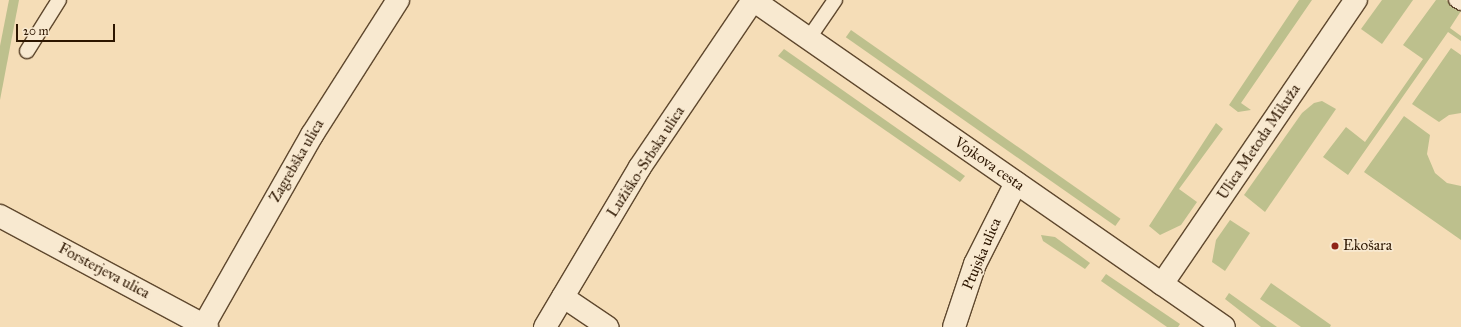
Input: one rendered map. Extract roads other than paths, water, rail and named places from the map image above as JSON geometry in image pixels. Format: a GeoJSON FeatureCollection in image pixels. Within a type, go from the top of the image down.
{"type":"FeatureCollection","features":[{"type":"Feature","properties":{"kind":"street","name":"Zagrebška ulica"},"geometry":{"type":"LineString","coordinates":[[205,326],[312,135],[398,0]]}},
{"type":"Feature","properties":{"kind":"street","name":"Vojkova cesta"},"geometry":{"type":"LineString","coordinates":[[753,0],[1224,327]]}},
{"type":"Feature","properties":{"kind":"street","name":"Lužiško-Srbska ulica"},"geometry":{"type":"LineString","coordinates":[[545,327],[562,296],[640,167],[753,0]]}},
{"type":"Feature","properties":{"kind":"street","name":"Ulica Metoda Mikuža"},"geometry":{"type":"LineString","coordinates":[[1162,284],[1356,0]]}},
{"type":"Feature","properties":{"kind":"street","name":"Ptujska ulica"},"geometry":{"type":"LineString","coordinates":[[954,327],[975,264],[1016,183]]}},
{"type":"Feature","properties":{"kind":"street","name":"Forsterjeva ulica"},"geometry":{"type":"LineString","coordinates":[[0,216],[205,326]]}},
{"type":"Feature","properties":{"kind":"street"},"geometry":{"type":"LineString","coordinates":[[562,296],[608,327]]}},
{"type":"Feature","properties":{"kind":"lane"},"geometry":{"type":"LineString","coordinates":[[27,51],[59,0]]}},
{"type":"Feature","properties":{"kind":"lane"},"geometry":{"type":"LineString","coordinates":[[809,38],[835,0]]}},
{"type":"Feature","properties":{"kind":"lane"},"geometry":{"type":"LineString","coordinates":[[1456,0],[1461,3]]}},
{"type":"Feature","properties":{"kind":"place","name":"Ekošara"},"geometry":{"type":"Point","coordinates":[1335,246]}}]}
